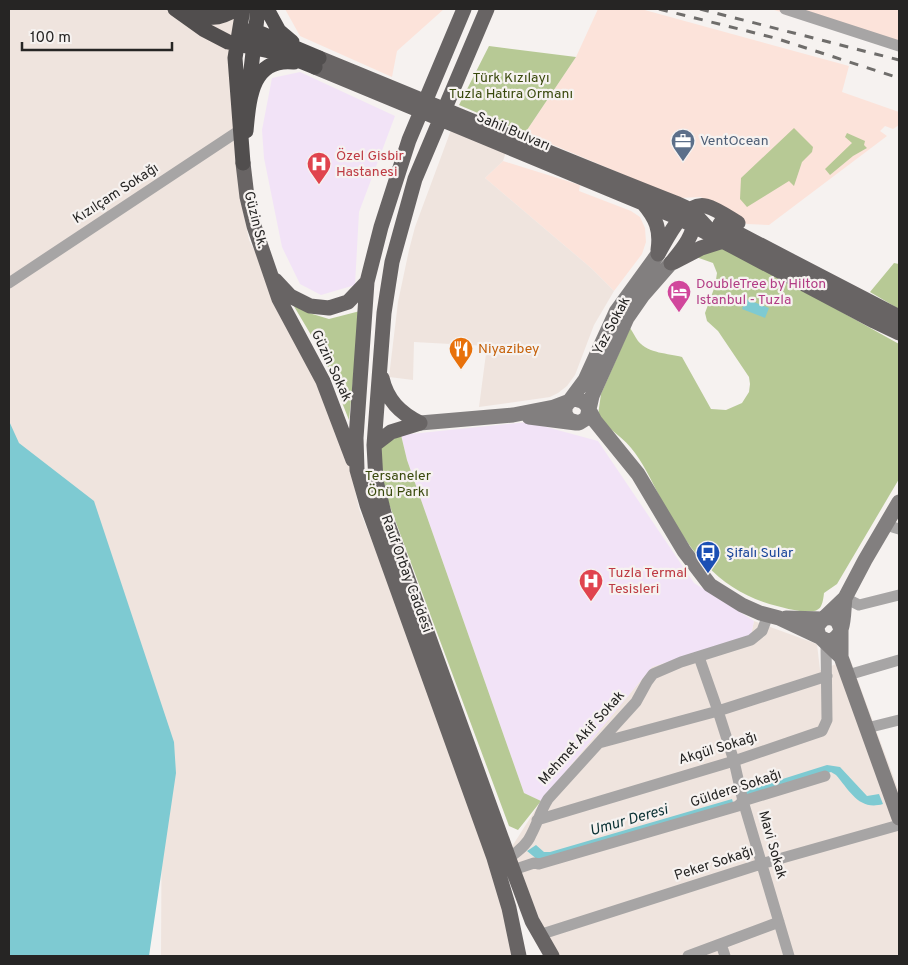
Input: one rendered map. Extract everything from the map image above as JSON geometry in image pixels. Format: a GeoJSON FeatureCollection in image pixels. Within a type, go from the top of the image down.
{"type":"FeatureCollection","features":[{"type":"Feature","properties":{"kind":"highway","name":"Sahil Bulvarı"},"geometry":{"type":"LineString","coordinates":[[175,9],[203,29],[236,45],[317,62]]}},
{"type":"Feature","properties":{"kind":"highway"},"geometry":{"type":"LineString","coordinates":[[187,9],[205,17],[216,18],[236,9]]}},
{"type":"Feature","properties":{"kind":"highway"},"geometry":{"type":"LineString","coordinates":[[243,9],[236,45],[237,93],[244,124]]}},
{"type":"Feature","properties":{"kind":"highway"},"geometry":{"type":"LineString","coordinates":[[243,163],[244,124],[258,9]]}},
{"type":"Feature","properties":{"kind":"highway"},"geometry":{"type":"LineString","coordinates":[[267,9],[279,31],[317,62]]}},
{"type":"Feature","properties":{"kind":"highway","name":"Sahil Bulvarı"},"geometry":{"type":"LineString","coordinates":[[256,31],[317,62]]}},
{"type":"Feature","properties":{"kind":"highway"},"geometry":{"type":"LineString","coordinates":[[236,45],[240,35],[244,32],[256,31]]}},
{"type":"Feature","properties":{"kind":"highway"},"geometry":{"type":"LineString","coordinates":[[244,124],[258,75],[267,67],[275,63],[317,62]]}},
{"type":"Feature","properties":{"kind":"main road","name":"Rauf Orbay Caddesi"},"geometry":{"type":"LineString","coordinates":[[464,9],[409,140],[376,242],[367,282],[356,438],[357,470],[367,505],[494,858],[509,908],[519,956]]}},
{"type":"Feature","properties":{"kind":"main road","name":"Rauf Orbay Caddesi"},"geometry":{"type":"LineString","coordinates":[[487,9],[414,179],[392,262],[384,313],[374,445],[376,481],[384,513],[511,864],[532,920],[552,956]]}},
{"type":"Feature","properties":{"kind":"main road","name":"Sahil Bulvarı"},"geometry":{"type":"LineString","coordinates":[[317,62],[522,154],[642,202],[685,214]]}},
{"type":"Feature","properties":{"kind":"main road","name":"Sahil Bulvarı"},"geometry":{"type":"LineString","coordinates":[[317,62],[440,106],[527,144],[685,214],[719,239]]}},
{"type":"Feature","properties":{"kind":"main road","name":"Güzin Sk."},"geometry":{"type":"LineString","coordinates":[[243,163],[254,226],[272,277]]}},
{"type":"Feature","properties":{"kind":"main road"},"geometry":{"type":"LineString","coordinates":[[642,202],[652,213],[658,227],[660,236],[658,254]]}},
{"type":"Feature","properties":{"kind":"main road"},"geometry":{"type":"LineString","coordinates":[[658,254],[685,214],[702,205],[716,210],[751,231],[792,261]]}},
{"type":"Feature","properties":{"kind":"main road"},"geometry":{"type":"LineString","coordinates":[[671,264],[694,226],[685,214]]}},
{"type":"Feature","properties":{"kind":"main road"},"geometry":{"type":"LineString","coordinates":[[671,264],[719,239],[720,224],[899,317]]}},
{"type":"Feature","properties":{"kind":"main road","name":"Sahil Bulvarı"},"geometry":{"type":"LineString","coordinates":[[694,226],[899,333]]}},
{"type":"Feature","properties":{"kind":"main road"},"geometry":{"type":"LineString","coordinates":[[272,277],[290,296],[310,306],[329,308],[348,302],[367,282]]}},
{"type":"Feature","properties":{"kind":"main road","name":"Güzin Sokak"},"geometry":{"type":"LineString","coordinates":[[272,277],[279,298],[323,381],[357,470]]}},
{"type":"Feature","properties":{"kind":"main road"},"geometry":{"type":"LineString","coordinates":[[380,369],[385,390],[390,400],[404,414],[420,423]]}},
{"type":"Feature","properties":{"kind":"main road"},"geometry":{"type":"LineString","coordinates":[[374,445],[391,432],[420,423]]}},
{"type":"Feature","properties":{"kind":"street"},"geometry":{"type":"LineString","coordinates":[[786,9],[899,46]]}},
{"type":"Feature","properties":{"kind":"street","name":"Kızılçam Sokağı"},"geometry":{"type":"LineString","coordinates":[[9,283],[244,124]]}},
{"type":"Feature","properties":{"kind":"street","name":"Yaz Sokak"},"geometry":{"type":"LineString","coordinates":[[570,401],[585,380],[616,312],[658,254]]}},
{"type":"Feature","properties":{"kind":"street","name":"Yaz Sokak"},"geometry":{"type":"LineString","coordinates":[[588,408],[627,318],[671,264]]}},
{"type":"Feature","properties":{"kind":"street"},"geometry":{"type":"LineString","coordinates":[[570,401],[566,407],[565,414],[572,422],[609,438]]}},
{"type":"Feature","properties":{"kind":"street"},"geometry":{"type":"LineString","coordinates":[[420,423],[513,415],[554,407],[570,401],[582,401],[595,422],[638,474],[678,543],[702,577],[722,593],[742,605],[773,616],[824,641],[841,657]]}},
{"type":"Feature","properties":{"kind":"street"},"geometry":{"type":"LineString","coordinates":[[513,415],[579,423],[588,415],[588,408]]}},
{"type":"Feature","properties":{"kind":"street"},"geometry":{"type":"LineString","coordinates":[[824,641],[818,629],[822,619],[845,598],[865,560],[892,527],[899,502]]}},
{"type":"Feature","properties":{"kind":"street"},"geometry":{"type":"LineString","coordinates":[[845,598],[859,605],[899,595]]}},
{"type":"Feature","properties":{"kind":"street"},"geometry":{"type":"LineString","coordinates":[[845,598],[841,629],[841,657],[897,812]]}},
{"type":"Feature","properties":{"kind":"street"},"geometry":{"type":"LineString","coordinates":[[773,616],[833,618],[839,623],[841,629],[839,635],[835,640],[824,641]]}},
{"type":"Feature","properties":{"kind":"street","name":"Mehmet Akif Sokak"},"geometry":{"type":"LineString","coordinates":[[511,864],[531,837],[548,799],[636,702],[647,682],[654,674],[666,668],[751,640],[773,616]]}},
{"type":"Feature","properties":{"kind":"street","name":"Akgül Sokağı"},"geometry":{"type":"LineString","coordinates":[[537,820],[734,761],[822,731],[827,720],[827,676],[824,641]]}},
{"type":"Feature","properties":{"kind":"street","name":"Mavi Sokak"},"geometry":{"type":"LineString","coordinates":[[698,657],[734,761],[743,801],[789,956]]}},
{"type":"Feature","properties":{"kind":"street"},"geometry":{"type":"LineString","coordinates":[[848,675],[899,660]]}},
{"type":"Feature","properties":{"kind":"street"},"geometry":{"type":"LineString","coordinates":[[597,744],[718,711],[827,676]]}},
{"type":"Feature","properties":{"kind":"street"},"geometry":{"type":"LineString","coordinates":[[867,728],[899,720]]}},
{"type":"Feature","properties":{"kind":"street","name":"Güldere Sokağı"},"geometry":{"type":"LineString","coordinates":[[511,864],[539,864],[738,806],[743,801],[825,776]]}},
{"type":"Feature","properties":{"kind":"street","name":"Peker Sokağı"},"geometry":{"type":"LineString","coordinates":[[539,935],[762,864],[899,825]]}},
{"type":"Feature","properties":{"kind":"street"},"geometry":{"type":"LineString","coordinates":[[688,956],[779,922]]}},
{"type":"Feature","properties":{"kind":"street"},"geometry":{"type":"LineString","coordinates":[[721,944],[725,956]]}},
{"type":"Feature","properties":{"kind":"shaded area"},"geometry":{"type":"Polygon","coordinates":[[[9,9],[241,9],[243,211],[249,240],[343,433],[359,509],[398,605],[459,770],[508,921],[511,956],[161,956],[162,770],[9,482],[9,9]]]}},
{"type":"Feature","properties":{"kind":"shaded area"},"geometry":{"type":"Polygon","coordinates":[[[285,9],[444,9],[397,51],[392,77],[300,36],[285,9]]]}},
{"type":"Feature","properties":{"kind":"shaded area"},"geometry":{"type":"Polygon","coordinates":[[[598,9],[641,9],[849,66],[842,92],[899,112],[899,125],[893,129],[885,126],[880,131],[887,136],[769,225],[747,224],[701,197],[679,198],[525,133],[576,57],[598,9]]]}},
{"type":"Feature","properties":{"kind":"shaded area"},"geometry":{"type":"Polygon","coordinates":[[[771,9],[899,9],[899,49],[771,9]]]}},
{"type":"Feature","properties":{"kind":"shaded area","name":"Özel Gisbir Hastanesi"},"geometry":{"type":"Polygon","coordinates":[[[300,72],[395,116],[359,212],[355,285],[321,295],[300,284],[282,247],[264,158],[262,130],[272,78],[300,72]]]}},
{"type":"Feature","properties":{"kind":"shaded area"},"geometry":{"type":"Polygon","coordinates":[[[451,130],[506,152],[503,161],[485,178],[591,268],[614,291],[594,325],[575,375],[567,386],[550,397],[479,407],[487,346],[414,342],[413,380],[389,377],[398,302],[409,250],[415,227],[451,130]]]}},
{"type":"Feature","properties":{"kind":"shaded area"},"geometry":{"type":"Polygon","coordinates":[[[503,161],[580,185],[579,191],[631,211],[640,217],[645,228],[646,242],[642,254],[614,291],[591,268],[485,178],[503,161]]]}},
{"type":"Feature","properties":{"kind":"shaded area","name":"Tuzla Termal Tesisleri"},"geometry":{"type":"Polygon","coordinates":[[[528,422],[598,441],[694,583],[754,621],[751,635],[652,667],[541,801],[524,793],[407,460],[401,435],[528,422]]]}},
{"type":"Feature","properties":{"kind":"shaded area"},"geometry":{"type":"Polygon","coordinates":[[[754,621],[817,644],[820,670],[850,659],[899,792],[899,956],[558,956],[544,929],[511,848],[541,801],[652,667],[751,635],[754,621]]]}},
{"type":"Feature","properties":{"kind":"green space","name":"Türk Kızılayı Tuzla Hatıra Ormanı"},"geometry":{"type":"Polygon","coordinates":[[[489,46],[576,57],[525,133],[459,105],[489,46]]]}},
{"type":"Feature","properties":{"kind":"green space"},"geometry":{"type":"Polygon","coordinates":[[[794,128],[813,147],[812,152],[802,162],[794,186],[789,181],[747,207],[740,199],[741,178],[794,128]]]}},
{"type":"Feature","properties":{"kind":"green space"},"geometry":{"type":"Polygon","coordinates":[[[847,133],[865,141],[864,145],[867,148],[853,156],[830,175],[825,169],[852,143],[845,137],[847,133]]]}},
{"type":"Feature","properties":{"kind":"green space"},"geometry":{"type":"Polygon","coordinates":[[[721,247],[732,251],[899,344],[899,479],[837,584],[824,593],[822,604],[815,611],[794,610],[757,600],[739,591],[709,568],[684,538],[673,521],[635,453],[598,415],[601,394],[630,328],[642,345],[659,352],[682,357],[711,409],[726,410],[742,403],[749,392],[749,377],[718,331],[707,321],[705,313],[715,286],[717,273],[713,263],[696,257],[721,247]]]}},
{"type":"Feature","properties":{"kind":"green space"},"geometry":{"type":"Polygon","coordinates":[[[894,263],[899,264],[899,309],[870,292],[894,263]]]}},
{"type":"Feature","properties":{"kind":"green space"},"geometry":{"type":"Polygon","coordinates":[[[292,303],[309,313],[329,319],[360,311],[349,420],[323,355],[292,303]]]}},
{"type":"Feature","properties":{"kind":"green space","name":"Tersaneler Önü Parkı"},"geometry":{"type":"Polygon","coordinates":[[[401,435],[407,460],[524,793],[541,801],[518,830],[509,826],[382,485],[381,446],[401,435]]]}},
{"type":"Feature","properties":{"kind":"water"},"geometry":{"type":"Polygon","coordinates":[[[746,299],[769,308],[765,318],[742,309],[746,299]]]}},
{"type":"Feature","properties":{"kind":"water"},"geometry":{"type":"Polygon","coordinates":[[[9,421],[19,443],[94,501],[174,742],[176,773],[149,956],[9,956],[9,421]]]}},
{"type":"Feature","properties":{"kind":"water"},"geometry":{"type":"Polygon","coordinates":[[[827,765],[840,767],[867,796],[879,794],[883,804],[868,805],[861,802],[831,772],[748,798],[745,791],[827,765]]]}},
{"type":"Feature","properties":{"kind":"water"},"geometry":{"type":"Polygon","coordinates":[[[732,799],[734,806],[538,860],[527,851],[536,845],[544,852],[550,852],[732,799]]]}},
{"type":"Feature","properties":{"kind":"railway"},"geometry":{"type":"LineString","coordinates":[[659,9],[775,38],[899,78]]}},
{"type":"Feature","properties":{"kind":"railway"},"geometry":{"type":"LineString","coordinates":[[700,9],[899,60]]}},
{"type":"Feature","properties":{"kind":"place","name":"VentOcean"},"geometry":{"type":"Point","coordinates":[683,162]}},
{"type":"Feature","properties":{"kind":"place","name":"Özel Gisbir Hastanesi"},"geometry":{"type":"Point","coordinates":[319,185]}},
{"type":"Feature","properties":{"kind":"place","name":"DoubleTree by Hilton Istanbul - Tuzla"},"geometry":{"type":"Point","coordinates":[679,313]}},
{"type":"Feature","properties":{"kind":"place","name":"Niyazibey"},"geometry":{"type":"Point","coordinates":[461,370]}},
{"type":"Feature","properties":{"kind":"place","name":"Şifalı Sular"},"geometry":{"type":"Point","coordinates":[708,574]}},
{"type":"Feature","properties":{"kind":"place","name":"Tuzla Termal Tesisleri"},"geometry":{"type":"Point","coordinates":[591,602]}},
{"type":"Feature","properties":{"kind":"water label","name":"Umur Deresi"},"geometry":{"type":"Point","coordinates":[629,821]}}]}
